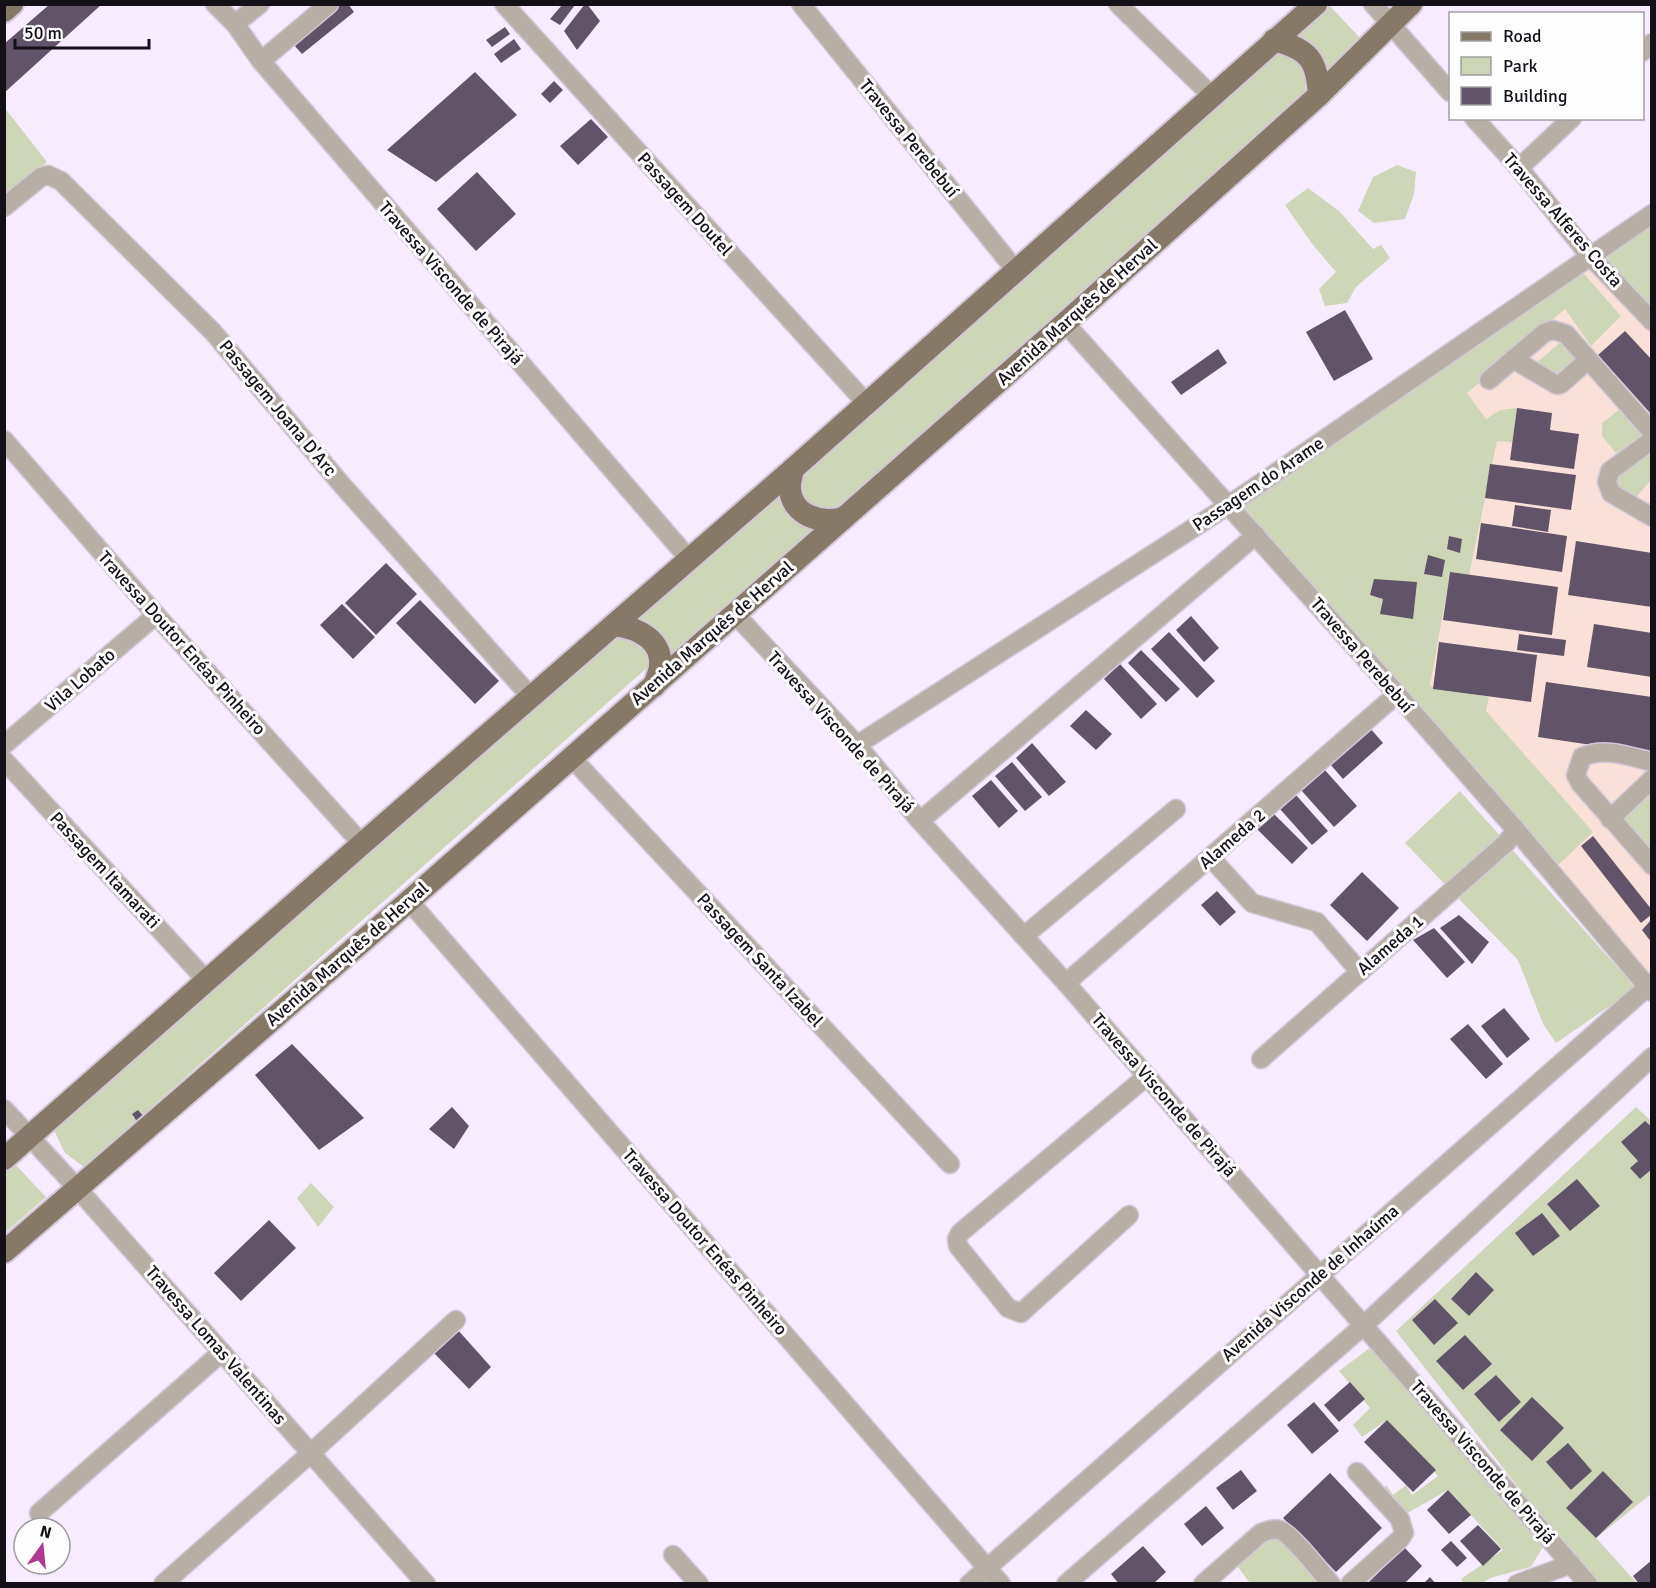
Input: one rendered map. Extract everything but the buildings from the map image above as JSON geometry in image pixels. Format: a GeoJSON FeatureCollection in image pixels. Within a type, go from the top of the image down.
{"type":"FeatureCollection","features":[{"type":"Feature","properties":{"kind":"main road"},"geometry":{"type":"LineString","coordinates":[[4,11],[12,4]]}},
{"type":"Feature","properties":{"kind":"main road"},"geometry":{"type":"LineString","coordinates":[[4,1159],[1017,272],[1316,4]]}},
{"type":"Feature","properties":{"kind":"main road","name":"Avenida Marquês de Herval"},"geometry":{"type":"LineString","coordinates":[[4,1252],[409,901],[1065,324],[1319,95],[1411,4]]}},
{"type":"Feature","properties":{"kind":"main road"},"geometry":{"type":"LineString","coordinates":[[1275,40],[1305,53],[1317,71],[1319,95]]}},
{"type":"Feature","properties":{"kind":"main road"},"geometry":{"type":"LineString","coordinates":[[793,469],[790,489],[796,504],[809,518],[834,521],[843,518]]}},
{"type":"Feature","properties":{"kind":"main road"},"geometry":{"type":"LineString","coordinates":[[615,625],[633,629],[654,642],[659,654],[660,668],[654,686]]}},
{"type":"Feature","properties":{"kind":"street","name":"Travessa Visconde de Pirajá"},"geometry":{"type":"LineString","coordinates":[[215,4],[235,24],[261,61],[689,560]]}},
{"type":"Feature","properties":{"kind":"street"},"geometry":{"type":"LineString","coordinates":[[235,24],[260,4]]}},
{"type":"Feature","properties":{"kind":"street"},"geometry":{"type":"LineString","coordinates":[[261,61],[330,4]]}},
{"type":"Feature","properties":{"kind":"street","name":"Passagem Doutel"},"geometry":{"type":"LineString","coordinates":[[504,4],[867,404]]}},
{"type":"Feature","properties":{"kind":"street","name":"Travessa Perebebuí"},"geometry":{"type":"LineString","coordinates":[[801,4],[1017,272]]}},
{"type":"Feature","properties":{"kind":"street"},"geometry":{"type":"LineString","coordinates":[[1118,4],[1213,97]]}},
{"type":"Feature","properties":{"kind":"street"},"geometry":{"type":"LineString","coordinates":[[1373,4],[1449,91]]}},
{"type":"Feature","properties":{"kind":"street","name":"Travessa Alferes Costa"},"geometry":{"type":"LineString","coordinates":[[1476,120],[1519,168],[1589,255],[1652,321]]}},
{"type":"Feature","properties":{"kind":"street"},"geometry":{"type":"LineString","coordinates":[[1519,168],[1570,120]]}},
{"type":"Feature","properties":{"kind":"street","name":"Passagem Joana D'Arc"},"geometry":{"type":"LineString","coordinates":[[4,207],[41,177],[48,175],[61,181],[213,332],[342,485],[531,697]]}},
{"type":"Feature","properties":{"kind":"street","name":"Passagem do Arame"},"geometry":{"type":"LineString","coordinates":[[857,745],[1229,505],[1589,255],[1652,214]]}},
{"type":"Feature","properties":{"kind":"street","name":"Travessa Perebebuí"},"geometry":{"type":"LineString","coordinates":[[1065,324],[1397,694],[1650,987]]}},
{"type":"Feature","properties":{"kind":"street"},"geometry":{"type":"LineString","coordinates":[[1489,380],[1544,333],[1553,330],[1566,334],[1652,432]]}},
{"type":"Feature","properties":{"kind":"street"},"geometry":{"type":"LineString","coordinates":[[1513,359],[1557,385],[1588,360]]}},
{"type":"Feature","properties":{"kind":"street","name":"Travessa Doutor Enéas Pinheiro"},"geometry":{"type":"LineString","coordinates":[[4,440],[156,615],[362,844]]}},
{"type":"Feature","properties":{"kind":"street"},"geometry":{"type":"LineString","coordinates":[[1652,440],[1610,471],[1607,482],[1611,493],[1652,518]]}},
{"type":"Feature","properties":{"kind":"street"},"geometry":{"type":"LineString","coordinates":[[920,820],[1256,536]]}},
{"type":"Feature","properties":{"kind":"street","name":"Travessa Visconde de Pirajá"},"geometry":{"type":"LineString","coordinates":[[734,613],[857,745],[1588,1584]]}},
{"type":"Feature","properties":{"kind":"street","name":"Vila Lobato"},"geometry":{"type":"LineString","coordinates":[[4,745],[156,615]]}},
{"type":"Feature","properties":{"kind":"street","name":"Alameda 2"},"geometry":{"type":"LineString","coordinates":[[1066,983],[1397,694]]}},
{"type":"Feature","properties":{"kind":"street"},"geometry":{"type":"LineString","coordinates":[[1652,762],[1611,752],[1593,752],[1582,757],[1576,775],[1610,819],[1652,865]]}},
{"type":"Feature","properties":{"kind":"street","name":"Passagem Santa Izabel"},"geometry":{"type":"LineString","coordinates":[[571,757],[950,1164]]}},
{"type":"Feature","properties":{"kind":"street","name":"Passagem Itamarati"},"geometry":{"type":"LineString","coordinates":[[4,760],[206,980]]}},
{"type":"Feature","properties":{"kind":"street"},"geometry":{"type":"LineString","coordinates":[[1610,819],[1652,779]]}},
{"type":"Feature","properties":{"kind":"street"},"geometry":{"type":"LineString","coordinates":[[1024,936],[1176,809]]}},
{"type":"Feature","properties":{"kind":"street","name":"Alameda 1"},"geometry":{"type":"LineString","coordinates":[[1262,1059],[1506,843],[1516,830]]}},
{"type":"Feature","properties":{"kind":"street"},"geometry":{"type":"LineString","coordinates":[[1211,858],[1252,903],[1317,922],[1360,972]]}},
{"type":"Feature","properties":{"kind":"street","name":"Travessa Doutor Enéas Pinheiro"},"geometry":{"type":"LineString","coordinates":[[409,901],[1001,1584]]}},
{"type":"Feature","properties":{"kind":"street","name":"Avenida Visconde de Inhaúma"},"geometry":{"type":"LineString","coordinates":[[969,1584],[1319,1274],[1650,987]]}},
{"type":"Feature","properties":{"kind":"street"},"geometry":{"type":"LineString","coordinates":[[1066,1584],[1363,1326],[1652,1057]]}},
{"type":"Feature","properties":{"kind":"street"},"geometry":{"type":"LineString","coordinates":[[1128,1215],[1021,1312],[1008,1308],[958,1246],[957,1239],[960,1233],[1147,1076]]}},
{"type":"Feature","properties":{"kind":"street","name":"Travessa Lomas Valentinas"},"geometry":{"type":"LineString","coordinates":[[4,1109],[78,1189],[426,1584]]}},
{"type":"Feature","properties":{"kind":"street"},"geometry":{"type":"LineString","coordinates":[[162,1584],[311,1454],[456,1320]]}},
{"type":"Feature","properties":{"kind":"street"},"geometry":{"type":"LineString","coordinates":[[39,1513],[222,1352]]}},
{"type":"Feature","properties":{"kind":"street"},"geometry":{"type":"LineString","coordinates":[[1350,1584],[1404,1533],[1400,1519],[1357,1472]]}},
{"type":"Feature","properties":{"kind":"street"},"geometry":{"type":"LineString","coordinates":[[1203,1584],[1261,1533],[1280,1530],[1331,1584]]}},
{"type":"Feature","properties":{"kind":"street"},"geometry":{"type":"LineString","coordinates":[[673,1556],[699,1584]]}},
{"type":"Feature","properties":{"kind":"street"},"geometry":{"type":"LineString","coordinates":[[1517,1584],[1571,1564]]}},
{"type":"Feature","properties":{"kind":"shaded area"},"geometry":{"type":"Polygon","coordinates":[[[1589,255],[1651,321],[1652,983],[1229,505],[1589,255]]]}},
{"type":"Feature","properties":{"kind":"green space"},"geometry":{"type":"Polygon","coordinates":[[[1330,6],[1361,39],[1323,79],[1285,40],[1330,6]]]}},
{"type":"Feature","properties":{"kind":"green space"},"geometry":{"type":"Polygon","coordinates":[[[1281,50],[1305,65],[1309,94],[835,515],[821,515],[799,495],[805,467],[1281,50]]]}},
{"type":"Feature","properties":{"kind":"green space"},"geometry":{"type":"Polygon","coordinates":[[[4,107],[47,162],[4,200],[4,107]]]}},
{"type":"Feature","properties":{"kind":"green space"},"geometry":{"type":"Polygon","coordinates":[[[1397,165],[1416,172],[1414,194],[1405,219],[1374,223],[1358,211],[1373,177],[1397,165]]]}},
{"type":"Feature","properties":{"kind":"green space"},"geometry":{"type":"Polygon","coordinates":[[[1308,188],[1339,211],[1373,249],[1381,245],[1390,258],[1356,287],[1347,303],[1325,306],[1319,289],[1336,272],[1313,245],[1285,205],[1308,188]]]}},
{"type":"Feature","properties":{"kind":"green space"},"geometry":{"type":"Polygon","coordinates":[[[1651,214],[1651,321],[1589,255],[1651,214]]]}},
{"type":"Feature","properties":{"kind":"green space"},"geometry":{"type":"Polygon","coordinates":[[[1578,267],[1621,316],[1591,346],[1565,309],[1467,393],[1486,419],[1500,410],[1517,408],[1513,442],[1497,441],[1469,575],[1450,573],[1430,686],[1489,697],[1486,711],[1593,832],[1558,865],[1235,505],[1578,267]]]}},
{"type":"Feature","properties":{"kind":"green space"},"geometry":{"type":"Polygon","coordinates":[[[1564,339],[1578,356],[1555,380],[1533,366],[1564,339]]]}},
{"type":"Feature","properties":{"kind":"green space"},"geometry":{"type":"Polygon","coordinates":[[[1624,406],[1645,433],[1616,453],[1602,436],[1602,423],[1624,406]]]}},
{"type":"Feature","properties":{"kind":"green space"},"geometry":{"type":"Polygon","coordinates":[[[1651,448],[1651,480],[1633,501],[1617,492],[1611,479],[1651,448]]]}},
{"type":"Feature","properties":{"kind":"green space"},"geometry":{"type":"Polygon","coordinates":[[[784,485],[816,529],[664,661],[624,622],[784,485]]]}},
{"type":"Feature","properties":{"kind":"green space"},"geometry":{"type":"Polygon","coordinates":[[[626,635],[647,647],[649,666],[84,1167],[65,1153],[52,1126],[611,637],[626,635]]]}},
{"type":"Feature","properties":{"kind":"green space"},"geometry":{"type":"Polygon","coordinates":[[[1460,791],[1636,988],[1556,1043],[1543,1024],[1518,960],[1405,843],[1460,791]]]}},
{"type":"Feature","properties":{"kind":"green space"},"geometry":{"type":"Polygon","coordinates":[[[1651,792],[1651,851],[1616,820],[1643,795],[1651,792]]]}},
{"type":"Feature","properties":{"kind":"green space"},"geometry":{"type":"Polygon","coordinates":[[[1636,1107],[1651,1121],[1651,1494],[1596,1538],[1637,1583],[1596,1583],[1568,1551],[1396,1331],[1636,1107]]]}},
{"type":"Feature","properties":{"kind":"green space"},"geometry":{"type":"Polygon","coordinates":[[[11,1160],[46,1197],[5,1233],[5,1166],[11,1160]]]}},
{"type":"Feature","properties":{"kind":"green space"},"geometry":{"type":"Polygon","coordinates":[[[311,1183],[334,1207],[318,1227],[297,1198],[311,1183]]]}},
{"type":"Feature","properties":{"kind":"green space"},"geometry":{"type":"Polygon","coordinates":[[[1371,1347],[1543,1547],[1531,1567],[1490,1578],[1483,1583],[1463,1583],[1461,1579],[1503,1550],[1448,1490],[1404,1515],[1382,1494],[1386,1485],[1393,1495],[1406,1485],[1412,1495],[1438,1476],[1387,1420],[1362,1437],[1353,1425],[1370,1408],[1339,1371],[1371,1347]]]}},
{"type":"Feature","properties":{"kind":"green space"},"geometry":{"type":"Polygon","coordinates":[[[1283,1538],[1320,1581],[1319,1584],[1250,1583],[1234,1562],[1260,1539],[1283,1538]]]}}]}
